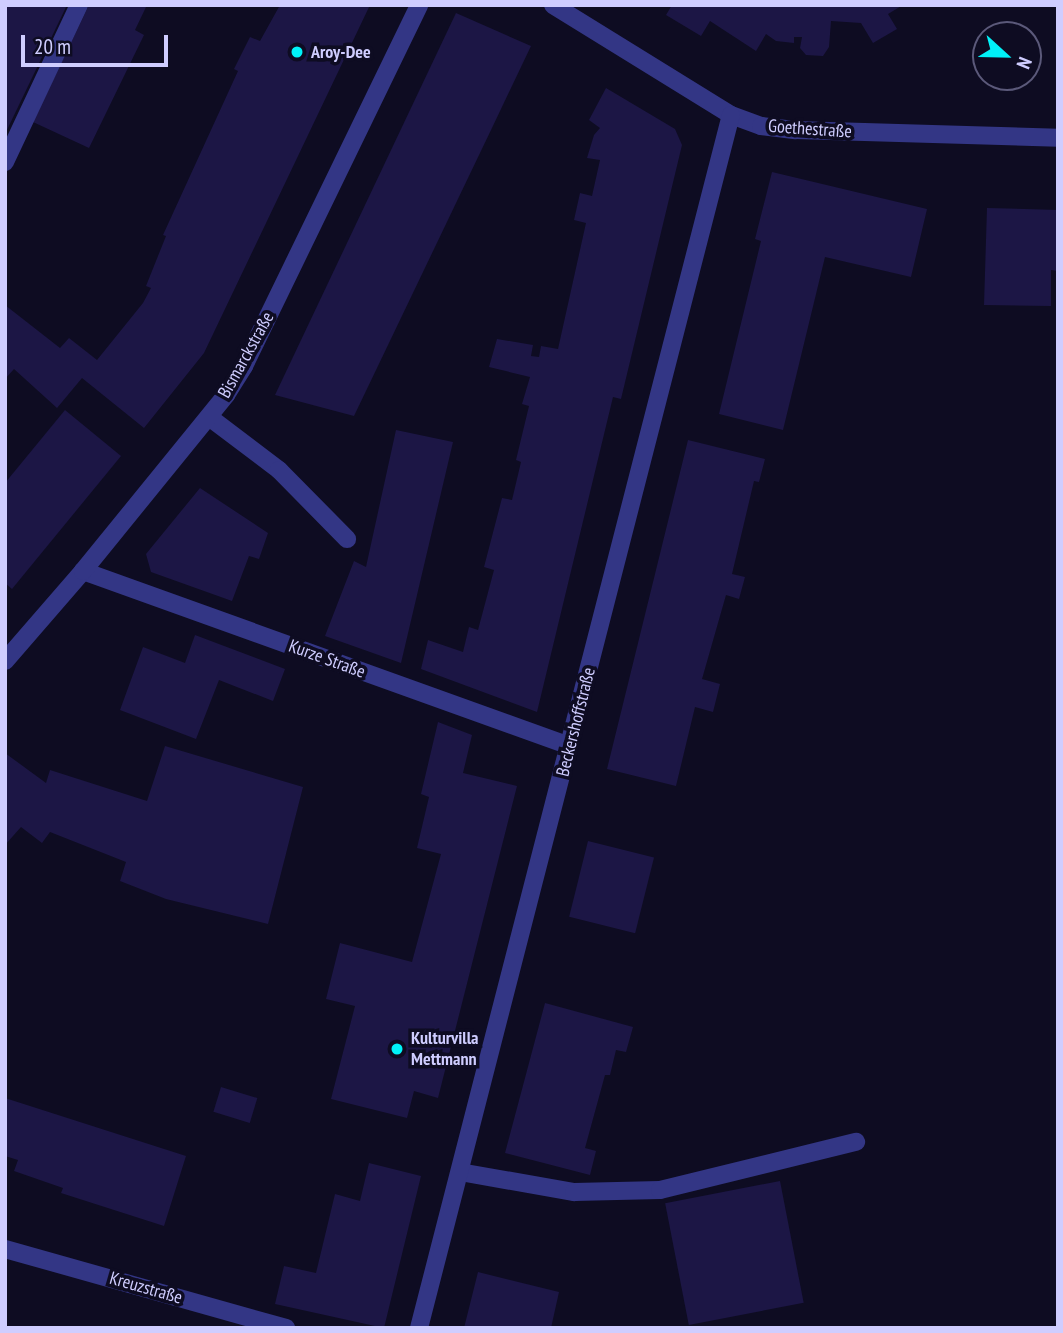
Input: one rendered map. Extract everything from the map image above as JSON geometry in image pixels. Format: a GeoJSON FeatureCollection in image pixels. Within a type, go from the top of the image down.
{"type":"FeatureCollection","features":[{"type":"Feature","properties":{"kind":"street"},"geometry":{"type":"LineString","coordinates":[[5,162],[79,5]]}},
{"type":"Feature","properties":{"kind":"street","name":"Bismarckstraße"},"geometry":{"type":"LineString","coordinates":[[5,661],[83,571],[209,417],[244,366],[419,5]]}},
{"type":"Feature","properties":{"kind":"street","name":"Goethestraße"},"geometry":{"type":"LineString","coordinates":[[553,5],[731,115],[761,126],[796,130],[1058,138]]}},
{"type":"Feature","properties":{"kind":"street","name":"Beckershoffstraße"},"geometry":{"type":"LineString","coordinates":[[419,1328],[731,115]]}},
{"type":"Feature","properties":{"kind":"street"},"geometry":{"type":"LineString","coordinates":[[209,417],[279,470],[347,538]]}},
{"type":"Feature","properties":{"kind":"street","name":"Kurze Straße"},"geometry":{"type":"LineString","coordinates":[[83,571],[570,746]]}},
{"type":"Feature","properties":{"kind":"street"},"geometry":{"type":"LineString","coordinates":[[460,1172],[574,1192],[660,1190],[856,1142]]}},
{"type":"Feature","properties":{"kind":"street","name":"Kreuzstraße"},"geometry":{"type":"LineString","coordinates":[[5,1249],[286,1328]]}},
{"type":"Feature","properties":{"kind":"building"},"geometry":{"type":"Polygon","coordinates":[[[5,5],[67,5],[5,134],[5,5]]]}},
{"type":"Feature","properties":{"kind":"building"},"geometry":{"type":"Polygon","coordinates":[[[89,5],[147,5],[135,30],[144,35],[89,148],[33,122],[89,5]]]}},
{"type":"Feature","properties":{"kind":"building"},"geometry":{"type":"Polygon","coordinates":[[[280,5],[370,5],[204,353],[144,428],[82,378],[57,408],[14,369],[5,379],[5,305],[60,348],[69,338],[97,360],[143,303],[151,288],[146,286],[166,236],[163,235],[238,71],[234,69],[250,37],[260,41],[280,5]]]}},
{"type":"Feature","properties":{"kind":"building"},"geometry":{"type":"Polygon","coordinates":[[[672,5],[903,5],[888,14],[897,29],[873,43],[861,23],[831,21],[829,47],[823,56],[806,55],[800,48],[802,37],[794,37],[794,43],[776,41],[766,34],[756,51],[710,21],[701,36],[666,15],[672,5]]]}},
{"type":"Feature","properties":{"kind":"building"},"geometry":{"type":"Polygon","coordinates":[[[456,13],[531,46],[354,416],[275,395],[456,13]]]}},
{"type":"Feature","properties":{"kind":"building"},"geometry":{"type":"Polygon","coordinates":[[[606,88],[675,129],[682,145],[621,399],[613,397],[537,712],[421,669],[428,640],[463,652],[469,627],[478,630],[494,570],[484,567],[502,498],[512,500],[521,462],[516,460],[529,406],[522,404],[530,377],[489,367],[497,339],[533,345],[531,356],[539,357],[541,346],[558,349],[586,223],[574,220],[580,193],[592,196],[600,160],[587,158],[594,135],[600,128],[589,120],[606,88]]]}},
{"type":"Feature","properties":{"kind":"building"},"geometry":{"type":"Polygon","coordinates":[[[772,172],[927,209],[911,277],[825,257],[783,430],[719,414],[761,241],[755,239],[772,172]]]}},
{"type":"Feature","properties":{"kind":"building"},"geometry":{"type":"Polygon","coordinates":[[[987,208],[1058,210],[1058,271],[1051,270],[1051,306],[984,305],[987,208]]]}},
{"type":"Feature","properties":{"kind":"building"},"geometry":{"type":"Polygon","coordinates":[[[65,410],[121,456],[12,589],[5,583],[5,483],[65,410]]]}},
{"type":"Feature","properties":{"kind":"building"},"geometry":{"type":"Polygon","coordinates":[[[396,430],[453,442],[401,663],[325,636],[354,561],[366,567],[396,430]]]}},
{"type":"Feature","properties":{"kind":"building"},"geometry":{"type":"Polygon","coordinates":[[[688,440],[765,459],[759,482],[754,481],[732,574],[745,577],[739,599],[726,595],[702,679],[720,684],[713,712],[695,707],[676,786],[607,769],[688,440]]]}},
{"type":"Feature","properties":{"kind":"building"},"geometry":{"type":"Polygon","coordinates":[[[200,488],[268,533],[259,559],[249,556],[232,601],[151,572],[146,554],[200,488]]]}},
{"type":"Feature","properties":{"kind":"building"},"geometry":{"type":"Polygon","coordinates":[[[195,635],[285,669],[273,701],[219,680],[196,739],[120,710],[143,647],[185,663],[195,635]]]}},
{"type":"Feature","properties":{"kind":"building"},"geometry":{"type":"Polygon","coordinates":[[[438,722],[472,735],[463,773],[517,786],[438,1098],[414,1091],[407,1118],[331,1099],[355,1006],[326,999],[340,943],[412,962],[441,854],[417,848],[429,797],[421,794],[438,722]]]}},
{"type":"Feature","properties":{"kind":"building"},"geometry":{"type":"Polygon","coordinates":[[[165,746],[303,787],[268,924],[166,899],[120,881],[126,862],[50,832],[42,843],[21,827],[5,845],[5,753],[46,783],[50,770],[147,801],[165,746]]]}},
{"type":"Feature","properties":{"kind":"building"},"geometry":{"type":"Polygon","coordinates":[[[588,841],[654,857],[635,933],[569,917],[588,841]]]}},
{"type":"Feature","properties":{"kind":"building"},"geometry":{"type":"Polygon","coordinates":[[[545,1003],[633,1027],[626,1052],[616,1050],[610,1075],[605,1075],[585,1148],[596,1151],[590,1175],[505,1153],[545,1003]]]}},
{"type":"Feature","properties":{"kind":"building"},"geometry":{"type":"Polygon","coordinates":[[[221,1087],[257,1098],[250,1123],[213,1112],[221,1087]]]}},
{"type":"Feature","properties":{"kind":"building"},"geometry":{"type":"Polygon","coordinates":[[[5,1098],[186,1156],[164,1226],[61,1193],[63,1188],[14,1171],[18,1160],[5,1156],[5,1098]]]}},
{"type":"Feature","properties":{"kind":"building"},"geometry":{"type":"Polygon","coordinates":[[[369,1163],[421,1176],[384,1328],[275,1304],[284,1266],[316,1273],[335,1194],[360,1201],[369,1163]]]}},
{"type":"Feature","properties":{"kind":"building"},"geometry":{"type":"Polygon","coordinates":[[[780,1181],[804,1303],[689,1325],[665,1203],[780,1181]]]}},
{"type":"Feature","properties":{"kind":"building"},"geometry":{"type":"Polygon","coordinates":[[[478,1272],[559,1292],[551,1328],[464,1328],[478,1272]]]}},
{"type":"Feature","properties":{"kind":"place","name":"Aroy-Dee"},"geometry":{"type":"Point","coordinates":[297,52]}},
{"type":"Feature","properties":{"kind":"place","name":"Kulturvilla Mettmann"},"geometry":{"type":"Point","coordinates":[397,1049]}}]}
